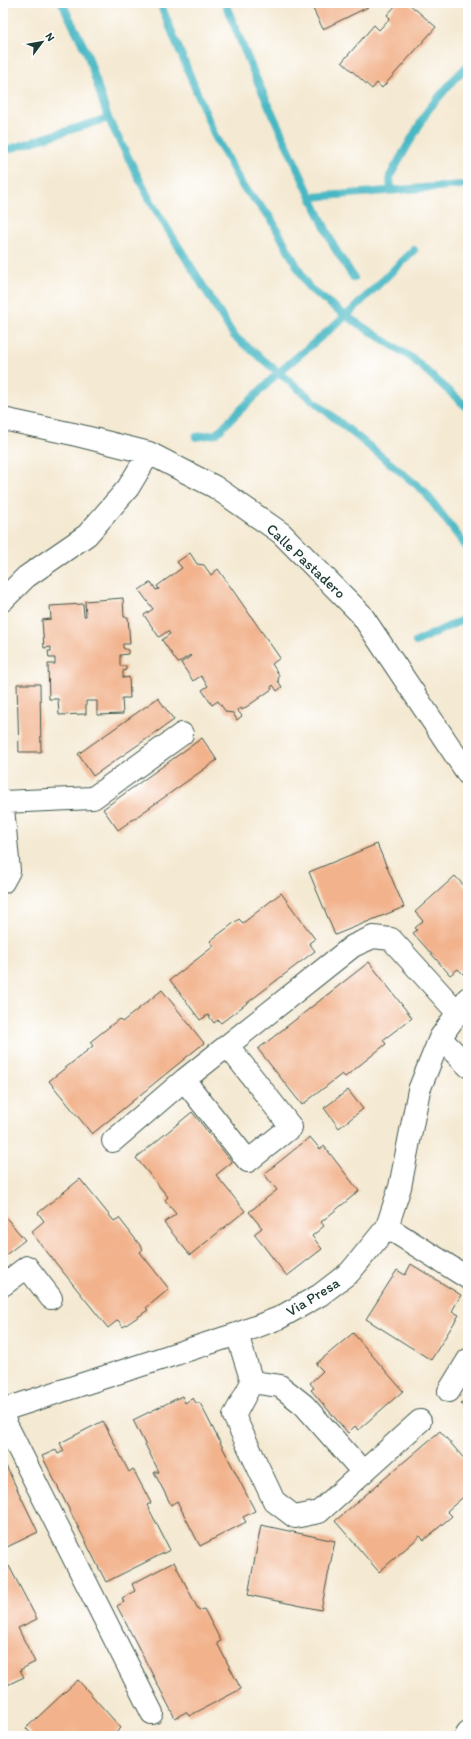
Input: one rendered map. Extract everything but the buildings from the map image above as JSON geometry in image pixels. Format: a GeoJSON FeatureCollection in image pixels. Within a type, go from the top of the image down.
{"type":"FeatureCollection","features":[{"type":"Feature","properties":{"kind":"street","name":"Calle Pastadero"},"geometry":{"type":"LineString","coordinates":[[3,419],[150,453],[215,487],[281,533],[361,614],[468,774]]}},
{"type":"Feature","properties":{"kind":"street"},"geometry":{"type":"LineString","coordinates":[[3,600],[26,577],[87,535],[128,488],[150,453]]}},
{"type":"Feature","properties":{"kind":"street"},"geometry":{"type":"LineString","coordinates":[[3,802],[93,798],[182,734]]}},
{"type":"Feature","properties":{"kind":"street"},"geometry":{"type":"LineString","coordinates":[[3,808],[9,870],[3,882]]}},
{"type":"Feature","properties":{"kind":"street"},"geometry":{"type":"LineString","coordinates":[[113,1141],[184,1080],[353,946],[373,937],[391,939],[464,1006]]}},
{"type":"Feature","properties":{"kind":"street","name":"Via Presa"},"geometry":{"type":"LineString","coordinates":[[3,1410],[237,1334],[279,1318],[320,1296],[350,1272],[387,1227],[400,1187],[419,1090],[440,1038],[464,1006]]}},
{"type":"Feature","properties":{"kind":"street"},"geometry":{"type":"LineString","coordinates":[[440,1038],[468,1066]]}},
{"type":"Feature","properties":{"kind":"street"},"geometry":{"type":"LineString","coordinates":[[184,1080],[248,1161],[291,1127],[228,1046]]}},
{"type":"Feature","properties":{"kind":"street"},"geometry":{"type":"LineString","coordinates":[[387,1227],[468,1278]]}},
{"type":"Feature","properties":{"kind":"street"},"geometry":{"type":"LineString","coordinates":[[3,1285],[27,1267],[51,1298]]}},
{"type":"Feature","properties":{"kind":"street"},"geometry":{"type":"LineString","coordinates":[[237,1334],[252,1382],[234,1416],[274,1501],[295,1517],[319,1512],[420,1422]]}},
{"type":"Feature","properties":{"kind":"street"},"geometry":{"type":"LineString","coordinates":[[449,1391],[468,1360]]}},
{"type":"Feature","properties":{"kind":"street"},"geometry":{"type":"LineString","coordinates":[[252,1382],[280,1386],[304,1405],[363,1472]]}},
{"type":"Feature","properties":{"kind":"street"},"geometry":{"type":"LineString","coordinates":[[3,1418],[152,1713]]}},
{"type":"Feature","properties":{"kind":"waterway"},"geometry":{"type":"LineString","coordinates":[[62,3],[87,53],[108,118],[151,202],[234,336],[424,491],[468,549]]}},
{"type":"Feature","properties":{"kind":"waterway"},"geometry":{"type":"LineString","coordinates":[[160,3],[215,136],[243,187],[270,217],[309,288],[346,316],[412,358],[468,408]]}},
{"type":"Feature","properties":{"kind":"waterway"},"geometry":{"type":"LineString","coordinates":[[225,3],[256,78],[334,247],[354,278]]}},
{"type":"Feature","properties":{"kind":"waterway"},"geometry":{"type":"LineString","coordinates":[[391,190],[390,176],[428,110],[455,78],[468,66]]}},
{"type":"Feature","properties":{"kind":"waterway"},"geometry":{"type":"LineString","coordinates":[[3,151],[108,118]]}},
{"type":"Feature","properties":{"kind":"waterway"},"geometry":{"type":"LineString","coordinates":[[312,197],[461,185]]}},
{"type":"Feature","properties":{"kind":"waterway"},"geometry":{"type":"LineString","coordinates":[[196,437],[216,434],[279,372],[346,316],[414,250]]}},
{"type":"Feature","properties":{"kind":"waterway"},"geometry":{"type":"LineString","coordinates":[[416,642],[468,617]]}}]}
